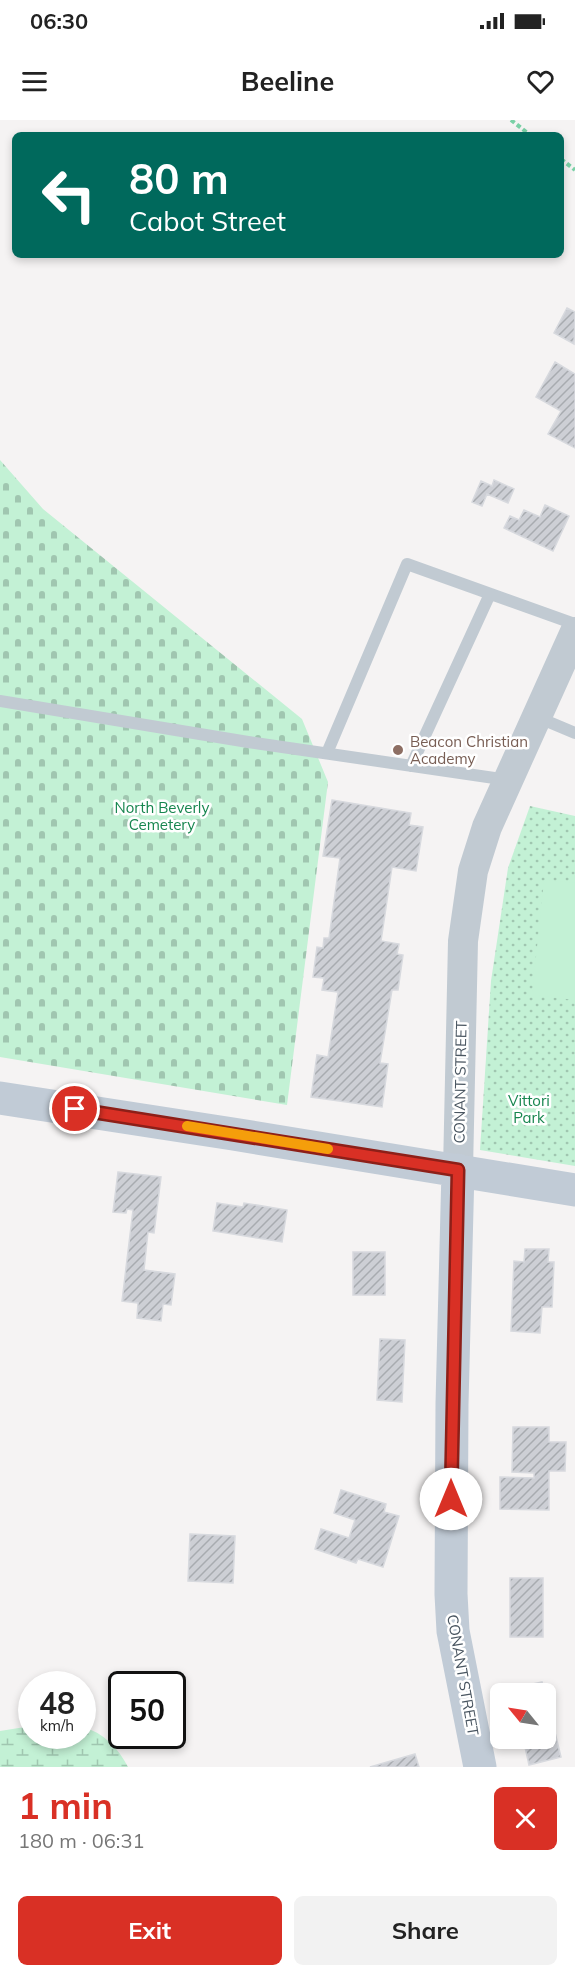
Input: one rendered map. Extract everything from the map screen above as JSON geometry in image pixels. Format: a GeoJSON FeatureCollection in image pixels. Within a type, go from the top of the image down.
{"type":"FeatureCollection","features":[{"type":"Feature","properties":{"kind":"main road"},"geometry":{"type":"LineString","coordinates":[[0,1098],[575,1190]]}},
{"type":"Feature","properties":{"kind":"main road","name":"CONANT STREET"},"geometry":{"type":"LineString","coordinates":[[458,1170],[452,1404],[451,1594],[453,1631],[480,1767]]}},
{"type":"Feature","properties":{"kind":"street","name":"CONANT STREET"},"geometry":{"type":"LineString","coordinates":[[458,1170],[464,941],[473,871],[487,827],[575,632]]}},
{"type":"Feature","properties":{"kind":"lane"},"geometry":{"type":"LineString","coordinates":[[327,753],[407,564],[575,624]]}},
{"type":"Feature","properties":{"kind":"lane"},"geometry":{"type":"LineString","coordinates":[[411,766],[490,594]]}},
{"type":"Feature","properties":{"kind":"lane"},"geometry":{"type":"LineString","coordinates":[[0,701],[508,780]]}},
{"type":"Feature","properties":{"kind":"lane"},"geometry":{"type":"LineString","coordinates":[[536,717],[575,733]]}},
{"type":"Feature","properties":{"kind":"path"},"geometry":{"type":"LineString","coordinates":[[511,120],[527,132]]}},
{"type":"Feature","properties":{"kind":"green space","name":"North Beverly Cemetery"},"geometry":{"type":"Polygon","coordinates":[[[0,460],[43,509],[302,719],[328,782],[287,1105],[0,1057],[0,460]]]}},
{"type":"Feature","properties":{"kind":"green space","name":"Vittori Park"},"geometry":{"type":"Polygon","coordinates":[[[530,806],[575,816],[575,1166],[480,1150],[491,981],[508,868],[530,806]]]}},
{"type":"Feature","properties":{"kind":"green space"},"geometry":{"type":"Polygon","coordinates":[[[544,880],[575,883],[575,1000],[532,995],[544,880]]]}},
{"type":"Feature","properties":{"kind":"green space"},"geometry":{"type":"Polygon","coordinates":[[[18,1728],[18,1749],[96,1749],[96,1732],[108,1741],[108,1749],[116,1749],[128,1767],[0,1767],[0,1731],[18,1728]]]}},
{"type":"Feature","properties":{"kind":"building"},"geometry":{"type":"Polygon","coordinates":[[[567,308],[575,312],[574,344],[554,333],[567,308]]]}},
{"type":"Feature","properties":{"kind":"building"},"geometry":{"type":"Polygon","coordinates":[[[555,362],[575,374],[575,448],[548,434],[561,411],[536,397],[555,362]]]}},
{"type":"Feature","properties":{"kind":"building"},"geometry":{"type":"Polygon","coordinates":[[[494,480],[514,489],[508,503],[487,494],[482,506],[472,502],[481,481],[492,486],[494,480]]]}},
{"type":"Feature","properties":{"kind":"building"},"geometry":{"type":"Polygon","coordinates":[[[545,505],[569,516],[553,551],[504,528],[510,516],[519,520],[524,510],[540,517],[545,505]]]}},
{"type":"Feature","properties":{"kind":"building"},"geometry":{"type":"Polygon","coordinates":[[[332,800],[411,813],[409,825],[423,827],[416,871],[392,867],[381,941],[399,944],[397,954],[403,955],[398,990],[392,990],[380,1063],[388,1064],[382,1107],[311,1097],[317,1055],[328,1057],[338,992],[322,990],[324,978],[313,977],[317,947],[323,948],[324,938],[329,938],[340,858],[323,856],[332,800]]]}},
{"type":"Feature","properties":{"kind":"building"},"geometry":{"type":"Polygon","coordinates":[[[118,1172],[161,1177],[154,1233],[148,1232],[144,1270],[175,1274],[171,1305],[163,1304],[161,1321],[137,1318],[138,1303],[122,1301],[133,1210],[127,1209],[126,1213],[113,1212],[118,1172]]]}},
{"type":"Feature","properties":{"kind":"building"},"geometry":{"type":"Polygon","coordinates":[[[217,1203],[243,1207],[244,1203],[287,1210],[282,1242],[213,1231],[217,1203]]]}},
{"type":"Feature","properties":{"kind":"building"},"geometry":{"type":"Polygon","coordinates":[[[525,1249],[549,1249],[548,1262],[554,1262],[552,1307],[542,1307],[540,1333],[511,1331],[514,1261],[524,1262],[525,1249]]]}},
{"type":"Feature","properties":{"kind":"building"},"geometry":{"type":"Polygon","coordinates":[[[353,1252],[385,1252],[385,1295],[353,1295],[353,1252]]]}},
{"type":"Feature","properties":{"kind":"building"},"geometry":{"type":"Polygon","coordinates":[[[380,1339],[405,1340],[402,1402],[377,1400],[380,1339]]]}},
{"type":"Feature","properties":{"kind":"building"},"geometry":{"type":"Polygon","coordinates":[[[513,1427],[549,1427],[549,1442],[566,1442],[565,1471],[549,1471],[549,1510],[500,1509],[500,1477],[534,1478],[534,1473],[512,1472],[513,1427]]]}},
{"type":"Feature","properties":{"kind":"building"},"geometry":{"type":"Polygon","coordinates":[[[341,1490],[386,1504],[384,1512],[399,1516],[383,1567],[358,1559],[356,1563],[315,1549],[321,1529],[349,1538],[355,1520],[334,1513],[341,1490]]]}},
{"type":"Feature","properties":{"kind":"building"},"geometry":{"type":"Polygon","coordinates":[[[190,1534],[235,1536],[233,1583],[188,1581],[190,1534]]]}},
{"type":"Feature","properties":{"kind":"building"},"geometry":{"type":"Polygon","coordinates":[[[510,1578],[543,1578],[543,1637],[510,1637],[510,1578]]]}},
{"type":"Feature","properties":{"kind":"building"},"geometry":{"type":"Polygon","coordinates":[[[556,1737],[561,1757],[529,1765],[525,1749],[556,1749],[556,1737]]]}},
{"type":"Feature","properties":{"kind":"building"},"geometry":{"type":"Polygon","coordinates":[[[415,1754],[419,1767],[370,1767],[415,1754]]]}},
{"type":"Feature","properties":{"kind":"slow traffic"},"geometry":{"type":"LineString","coordinates":[[187,1126],[328,1149]]}},
{"type":"Feature","properties":{"kind":"place","name":"Beacon Christian Academy"},"geometry":{"type":"Point","coordinates":[398,750]}},
{"type":"Feature","properties":{"kind":"route"},"geometry":{"type":"LineString","coordinates":[[75,1109],[458,1170],[451,1499]]}}]}
